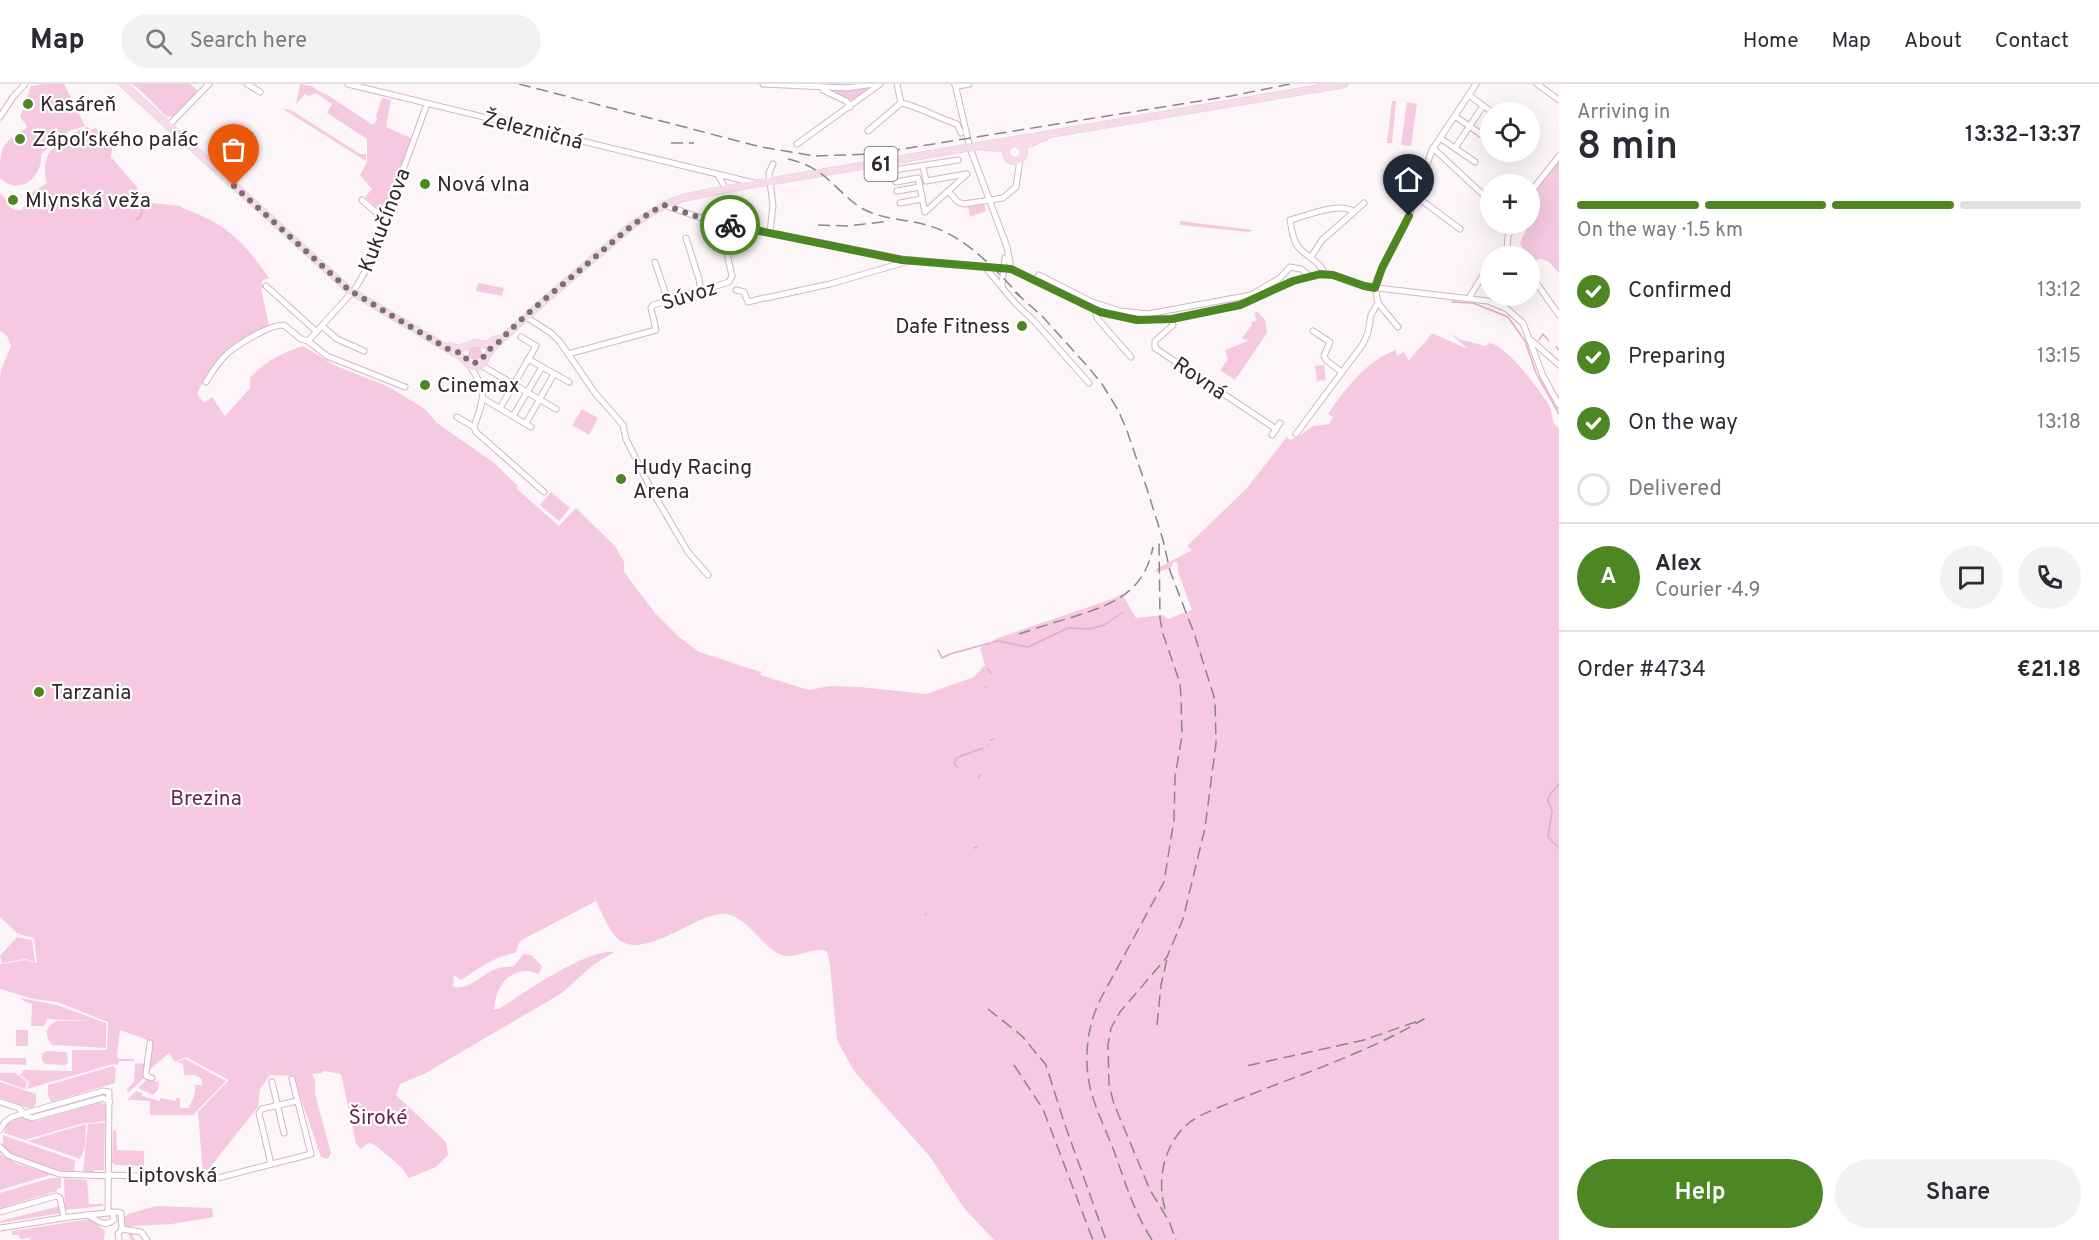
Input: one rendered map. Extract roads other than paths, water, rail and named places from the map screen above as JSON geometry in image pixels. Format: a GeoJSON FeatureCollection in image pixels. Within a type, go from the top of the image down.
{"type":"FeatureCollection","features":[{"type":"Feature","properties":{"kind":"main road","name":"61"},"geometry":{"type":"LineString","coordinates":[[123,84],[352,292],[464,354],[478,369]]}},
{"type":"Feature","properties":{"kind":"main road","name":"61"},"geometry":{"type":"LineString","coordinates":[[478,369],[489,349],[631,226],[664,205],[683,198],[1344,84]]}},
{"type":"Feature","properties":{"kind":"main road","name":"61"},"geometry":{"type":"LineString","coordinates":[[1012,161],[1031,143],[1056,133]]}},
{"type":"Feature","properties":{"kind":"main road","name":"61"},"geometry":{"type":"LineString","coordinates":[[973,147],[1006,151],[1013,143],[1021,152]]}},
{"type":"Feature","properties":{"kind":"main road"},"geometry":{"type":"LineString","coordinates":[[1006,151],[1012,161]]}},
{"type":"Feature","properties":{"kind":"main road","name":"61"},"geometry":{"type":"LineString","coordinates":[[447,346],[458,346],[470,339],[490,345],[500,340]]}},
{"type":"Feature","properties":{"kind":"main road","name":"61"},"geometry":{"type":"LineString","coordinates":[[478,369],[500,340]]}},
{"type":"Feature","properties":{"kind":"main road","name":"61"},"geometry":{"type":"LineString","coordinates":[[464,354],[473,343],[478,342]]}},
{"type":"Feature","properties":{"kind":"main road"},"geometry":{"type":"LineString","coordinates":[[478,342],[484,350],[484,356]]}},
{"type":"Feature","properties":{"kind":"street"},"geometry":{"type":"LineString","coordinates":[[0,117],[25,84]]}},
{"type":"Feature","properties":{"kind":"street"},"geometry":{"type":"LineString","coordinates":[[168,126],[209,84]]}},
{"type":"Feature","properties":{"kind":"street"},"geometry":{"type":"LineString","coordinates":[[247,84],[260,94],[260,84]]}},
{"type":"Feature","properties":{"kind":"street","name":"Železničná"},"geometry":{"type":"LineString","coordinates":[[348,84],[755,184]]}},
{"type":"Feature","properties":{"kind":"street"},"geometry":{"type":"LineString","coordinates":[[763,84],[847,88],[870,85],[870,93]]}},
{"type":"Feature","properties":{"kind":"street"},"geometry":{"type":"LineString","coordinates":[[797,144],[880,84]]}},
{"type":"Feature","properties":{"kind":"street"},"geometry":{"type":"LineString","coordinates":[[897,84],[901,104]]}},
{"type":"Feature","properties":{"kind":"street"},"geometry":{"type":"LineString","coordinates":[[955,84],[959,86],[969,84]]}},
{"type":"Feature","properties":{"kind":"street"},"geometry":{"type":"LineString","coordinates":[[955,84],[973,157],[1007,247],[1008,268],[1002,277],[1002,285]]}},
{"type":"Feature","properties":{"kind":"street"},"geometry":{"type":"LineString","coordinates":[[1398,327],[1378,303],[1375,288],[1382,268],[1405,226],[1433,148],[1456,117],[1476,84]]}},
{"type":"Feature","properties":{"kind":"street"},"geometry":{"type":"LineString","coordinates":[[1537,84],[1559,100]]}},
{"type":"Feature","properties":{"kind":"street"},"geometry":{"type":"LineString","coordinates":[[816,87],[846,100],[850,107]]}},
{"type":"Feature","properties":{"kind":"street"},"geometry":{"type":"LineString","coordinates":[[1470,96],[1480,104]]}},
{"type":"Feature","properties":{"kind":"street","name":"Kukučínova"},"geometry":{"type":"LineString","coordinates":[[308,341],[352,292],[367,268],[427,104]]}},
{"type":"Feature","properties":{"kind":"street"},"geometry":{"type":"LineString","coordinates":[[868,131],[901,104],[916,106],[935,117],[957,124],[961,133]]}},
{"type":"Feature","properties":{"kind":"street"},"geometry":{"type":"LineString","coordinates":[[1455,148],[1480,111]]}},
{"type":"Feature","properties":{"kind":"street"},"geometry":{"type":"LineString","coordinates":[[1456,117],[1480,134]]}},
{"type":"Feature","properties":{"kind":"street"},"geometry":{"type":"LineString","coordinates":[[1440,138],[1475,162]]}},
{"type":"Feature","properties":{"kind":"street"},"geometry":{"type":"LineString","coordinates":[[1433,148],[1480,192]]}},
{"type":"Feature","properties":{"kind":"street"},"geometry":{"type":"LineString","coordinates":[[949,192],[961,204],[1003,198],[1018,182],[1021,152]]}},
{"type":"Feature","properties":{"kind":"street"},"geometry":{"type":"LineString","coordinates":[[1540,180],[1559,156]]}},
{"type":"Feature","properties":{"kind":"street"},"geometry":{"type":"LineString","coordinates":[[894,170],[958,160]]}},
{"type":"Feature","properties":{"kind":"street"},"geometry":{"type":"LineString","coordinates":[[1012,161],[1018,170]]}},
{"type":"Feature","properties":{"kind":"street"},"geometry":{"type":"LineString","coordinates":[[770,232],[772,206],[769,173],[773,164]]}},
{"type":"Feature","properties":{"kind":"street"},"geometry":{"type":"LineString","coordinates":[[896,182],[918,178],[925,214],[967,174],[926,181],[923,166]]}},
{"type":"Feature","properties":{"kind":"street"},"geometry":{"type":"LineString","coordinates":[[718,175],[726,189]]}},
{"type":"Feature","properties":{"kind":"street"},"geometry":{"type":"LineString","coordinates":[[955,176],[955,186]]}},
{"type":"Feature","properties":{"kind":"street"},"geometry":{"type":"LineString","coordinates":[[897,191],[920,187]]}},
{"type":"Feature","properties":{"kind":"street"},"geometry":{"type":"LineString","coordinates":[[1417,197],[1460,229]]}},
{"type":"Feature","properties":{"kind":"street"},"geometry":{"type":"LineString","coordinates":[[900,203],[922,199]]}},
{"type":"Feature","properties":{"kind":"street"},"geometry":{"type":"LineString","coordinates":[[362,200],[385,220]]}},
{"type":"Feature","properties":{"kind":"street"},"geometry":{"type":"LineString","coordinates":[[1311,257],[1322,240],[1364,203]]}},
{"type":"Feature","properties":{"kind":"street"},"geometry":{"type":"LineString","coordinates":[[664,205],[720,223],[910,261],[1008,268],[1092,306],[1119,314],[1172,319],[1209,312],[1310,276],[1325,274],[1375,288],[1468,301],[1493,302],[1507,309],[1523,324],[1543,376],[1559,405]]}},
{"type":"Feature","properties":{"kind":"street"},"geometry":{"type":"LineString","coordinates":[[1325,274],[1311,257],[1299,249],[1290,220],[1338,207],[1354,212]]}},
{"type":"Feature","properties":{"kind":"street","name":"Súvoz"},"geometry":{"type":"LineString","coordinates":[[720,223],[731,280],[736,292],[744,292],[748,303],[830,284],[910,261]]}},
{"type":"Feature","properties":{"kind":"street"},"geometry":{"type":"LineString","coordinates":[[686,238],[701,292]]}},
{"type":"Feature","properties":{"kind":"street"},"geometry":{"type":"LineString","coordinates":[[1007,247],[1005,258],[1008,268]]}},
{"type":"Feature","properties":{"kind":"street"},"geometry":{"type":"LineString","coordinates":[[993,267],[1005,258]]}},
{"type":"Feature","properties":{"kind":"street"},"geometry":{"type":"LineString","coordinates":[[656,262],[668,301]]}},
{"type":"Feature","properties":{"kind":"street"},"geometry":{"type":"LineString","coordinates":[[1266,291],[1292,266],[1310,276]]}},
{"type":"Feature","properties":{"kind":"street"},"geometry":{"type":"LineString","coordinates":[[986,267],[1015,303],[1089,383]]}},
{"type":"Feature","properties":{"kind":"street"},"geometry":{"type":"LineString","coordinates":[[1280,278],[1284,285]]}},
{"type":"Feature","properties":{"kind":"street","name":"Súvoz"},"geometry":{"type":"LineString","coordinates":[[568,354],[656,330],[651,308],[653,305],[727,284],[731,280]]}},
{"type":"Feature","properties":{"kind":"street"},"geometry":{"type":"LineString","coordinates":[[1468,301],[1480,281]]}},
{"type":"Feature","properties":{"kind":"street"},"geometry":{"type":"LineString","coordinates":[[266,286],[317,332]]}},
{"type":"Feature","properties":{"kind":"street"},"geometry":{"type":"LineString","coordinates":[[1540,288],[1559,315]]}},
{"type":"Feature","properties":{"kind":"street"},"geometry":{"type":"LineString","coordinates":[[1148,317],[1207,305],[1239,302]]}},
{"type":"Feature","properties":{"kind":"street"},"geometry":{"type":"LineString","coordinates":[[1296,434],[1363,344],[1371,315],[1378,303]]}},
{"type":"Feature","properties":{"kind":"street"},"geometry":{"type":"LineString","coordinates":[[1207,305],[1209,312]]}},
{"type":"Feature","properties":{"kind":"street"},"geometry":{"type":"LineString","coordinates":[[1092,306],[1097,318],[1131,357]]}},
{"type":"Feature","properties":{"kind":"street"},"geometry":{"type":"LineString","coordinates":[[1178,310],[1179,317]]}},
{"type":"Feature","properties":{"kind":"street"},"geometry":{"type":"LineString","coordinates":[[526,317],[554,336],[595,393],[623,425],[629,446],[651,489],[688,552],[708,575]]}},
{"type":"Feature","properties":{"kind":"street","name":"Rovná"},"geometry":{"type":"LineString","coordinates":[[1172,319],[1173,325],[1155,341],[1155,348],[1278,426],[1272,435]]}},
{"type":"Feature","properties":{"kind":"street"},"geometry":{"type":"LineString","coordinates":[[206,382],[228,351],[271,327],[284,325],[327,356],[405,387]]}},
{"type":"Feature","properties":{"kind":"street"},"geometry":{"type":"LineString","coordinates":[[322,326],[337,339],[364,351]]}},
{"type":"Feature","properties":{"kind":"street"},"geometry":{"type":"LineString","coordinates":[[1313,331],[1330,342],[1324,356],[1342,372]]}},
{"type":"Feature","properties":{"kind":"street"},"geometry":{"type":"LineString","coordinates":[[500,408],[536,346],[521,337]]}},
{"type":"Feature","properties":{"kind":"street"},"geometry":{"type":"LineString","coordinates":[[1531,340],[1559,364]]}},
{"type":"Feature","properties":{"kind":"street"},"geometry":{"type":"LineString","coordinates":[[528,359],[568,382]]}},
{"type":"Feature","properties":{"kind":"street"},"geometry":{"type":"LineString","coordinates":[[513,416],[542,367]]}},
{"type":"Feature","properties":{"kind":"street"},"geometry":{"type":"LineString","coordinates":[[478,369],[514,384],[556,409]]}},
{"type":"Feature","properties":{"kind":"street"},"geometry":{"type":"LineString","coordinates":[[474,427],[484,399],[478,369]]}},
{"type":"Feature","properties":{"kind":"street"},"geometry":{"type":"LineString","coordinates":[[484,399],[529,425],[554,374]]}},
{"type":"Feature","properties":{"kind":"street"},"geometry":{"type":"LineString","coordinates":[[457,417],[474,427],[476,432],[544,492]]}},
{"type":"Feature","properties":{"kind":"street"},"geometry":{"type":"LineString","coordinates":[[150,1043],[146,1076],[152,1078]]}},
{"type":"Feature","properties":{"kind":"street","name":"Liptovská"},"geometry":{"type":"LineString","coordinates":[[109,1176],[214,1179],[311,1154],[292,1079]]}},
{"type":"Feature","properties":{"kind":"street"},"geometry":{"type":"LineString","coordinates":[[272,1082],[284,1133]]}},
{"type":"Feature","properties":{"kind":"street","name":"Liptovská"},"geometry":{"type":"LineString","coordinates":[[24,1113],[105,1090],[109,1092],[110,1213]]}},
{"type":"Feature","properties":{"kind":"street"},"geometry":{"type":"LineString","coordinates":[[271,1164],[258,1113],[262,1109],[297,1101]]}},
{"type":"Feature","properties":{"kind":"street"},"geometry":{"type":"LineString","coordinates":[[0,1102],[19,1108],[24,1113],[8,1119],[0,1130]]}},
{"type":"Feature","properties":{"kind":"street"},"geometry":{"type":"LineString","coordinates":[[0,1147],[9,1156],[62,1174],[109,1176]]}},
{"type":"Feature","properties":{"kind":"street"},"geometry":{"type":"LineString","coordinates":[[0,1212],[56,1196],[60,1198],[64,1218]]}},
{"type":"Feature","properties":{"kind":"street"},"geometry":{"type":"LineString","coordinates":[[88,1215],[99,1222],[107,1223],[114,1220],[110,1213]]}},
{"type":"Feature","properties":{"kind":"street"},"geometry":{"type":"LineString","coordinates":[[0,1228],[88,1215],[121,1213],[122,1229],[118,1234],[119,1240]]}},
{"type":"Feature","properties":{"kind":"street"},"geometry":{"type":"LineString","coordinates":[[122,1229],[141,1232],[147,1240]]}},
{"type":"Feature","properties":{"kind":"waterway"},"geometry":{"type":"LineString","coordinates":[[136,220],[140,217],[143,208]]}},
{"type":"Feature","properties":{"kind":"waterway"},"geometry":{"type":"LineString","coordinates":[[1452,302],[1473,303],[1508,317],[1525,341],[1536,373],[1559,414]]}},
{"type":"Feature","properties":{"kind":"waterway"},"geometry":{"type":"LineString","coordinates":[[1539,340],[1543,334],[1549,341]]}},
{"type":"Feature","properties":{"kind":"waterway"},"geometry":{"type":"LineString","coordinates":[[1556,347],[1559,350]]}},
{"type":"Feature","properties":{"kind":"waterway"},"geometry":{"type":"LineString","coordinates":[[993,642],[1028,647],[1068,628],[1090,629],[1104,625],[1123,612]]}},
{"type":"Feature","properties":{"kind":"waterway"},"geometry":{"type":"LineString","coordinates":[[938,650],[942,658],[990,643]]}},
{"type":"Feature","properties":{"kind":"waterway"},"geometry":{"type":"LineString","coordinates":[[988,669],[991,673]]}},
{"type":"Feature","properties":{"kind":"waterway"},"geometry":{"type":"LineString","coordinates":[[990,740],[994,739]]}},
{"type":"Feature","properties":{"kind":"waterway"},"geometry":{"type":"LineString","coordinates":[[957,767],[954,764],[956,758],[983,748]]}},
{"type":"Feature","properties":{"kind":"waterway"},"geometry":{"type":"LineString","coordinates":[[1559,784],[1548,800],[1552,811],[1548,837],[1559,848]]}},
{"type":"Feature","properties":{"kind":"railway"},"geometry":{"type":"LineString","coordinates":[[519,84],[761,147],[815,156],[871,154],[1231,96],[1290,84]]}},
{"type":"Feature","properties":{"kind":"railway"},"geometry":{"type":"LineString","coordinates":[[671,143],[694,143]]}},
{"type":"Feature","properties":{"kind":"railway"},"geometry":{"type":"LineString","coordinates":[[788,159],[817,171],[851,200],[871,213],[930,226],[956,238],[979,255],[1020,296]]}},
{"type":"Feature","properties":{"kind":"railway"},"geometry":{"type":"LineString","coordinates":[[818,225],[848,226],[890,221]]}},
{"type":"Feature","properties":{"kind":"railway"},"geometry":{"type":"LineString","coordinates":[[1015,292],[1042,316],[1089,368],[1118,410],[1147,489],[1170,571],[1194,633],[1215,700],[1216,743],[1205,828],[1183,919],[1167,957],[1120,1012],[1111,1028],[1108,1045],[1109,1085],[1114,1104],[1150,1190],[1169,1221],[1176,1240]]}},
{"type":"Feature","properties":{"kind":"railway"},"geometry":{"type":"LineString","coordinates":[[1152,1240],[1135,1208],[1094,1102],[1087,1071],[1087,1047],[1095,1011],[1100,1000],[1164,882],[1174,820],[1175,777],[1182,736],[1181,697],[1180,683],[1160,619],[1159,542]]}},
{"type":"Feature","properties":{"kind":"railway"},"geometry":{"type":"LineString","coordinates":[[1019,634],[1088,612],[1125,594],[1142,576],[1149,563],[1153,547]]}},
{"type":"Feature","properties":{"kind":"railway"},"geometry":{"type":"LineString","coordinates":[[1157,1025],[1161,985],[1167,959]]}},
{"type":"Feature","properties":{"kind":"railway"},"geometry":{"type":"LineString","coordinates":[[988,1009],[1022,1036],[1046,1065],[1106,1240]]}},
{"type":"Feature","properties":{"kind":"railway"},"geometry":{"type":"LineString","coordinates":[[1165,1209],[1162,1177],[1166,1156],[1176,1137],[1192,1121],[1222,1106],[1355,1053],[1424,1019],[1364,1040],[1246,1066]]}},
{"type":"Feature","properties":{"kind":"railway"},"geometry":{"type":"LineString","coordinates":[[1014,1065],[1043,1109],[1093,1240]]}},
{"type":"Feature","properties":{"kind":"place","name":"Kasáreň"},"geometry":{"type":"Point","coordinates":[28,104]}},
{"type":"Feature","properties":{"kind":"place","name":"Zápoľského palác"},"geometry":{"type":"Point","coordinates":[20,139]}},
{"type":"Feature","properties":{"kind":"place","name":"Nová vlna"},"geometry":{"type":"Point","coordinates":[425,184]}},
{"type":"Feature","properties":{"kind":"place","name":"Mlynská veža"},"geometry":{"type":"Point","coordinates":[13,200]}},
{"type":"Feature","properties":{"kind":"place","name":"Dafe Fitness"},"geometry":{"type":"Point","coordinates":[1022,326]}},
{"type":"Feature","properties":{"kind":"place","name":"Cinemax"},"geometry":{"type":"Point","coordinates":[425,385]}},
{"type":"Feature","properties":{"kind":"place","name":"Hudy Racing Arena"},"geometry":{"type":"Point","coordinates":[621,479]}},
{"type":"Feature","properties":{"kind":"place","name":"Tarzania"},"geometry":{"type":"Point","coordinates":[39,692]}},
{"type":"Feature","properties":{"kind":"park label","name":"Brezina"},"geometry":{"type":"Point","coordinates":[206,798]}},
{"type":"Feature","properties":{"kind":"park label","name":"Široké"},"geometry":{"type":"Point","coordinates":[378,1117]}}]}
